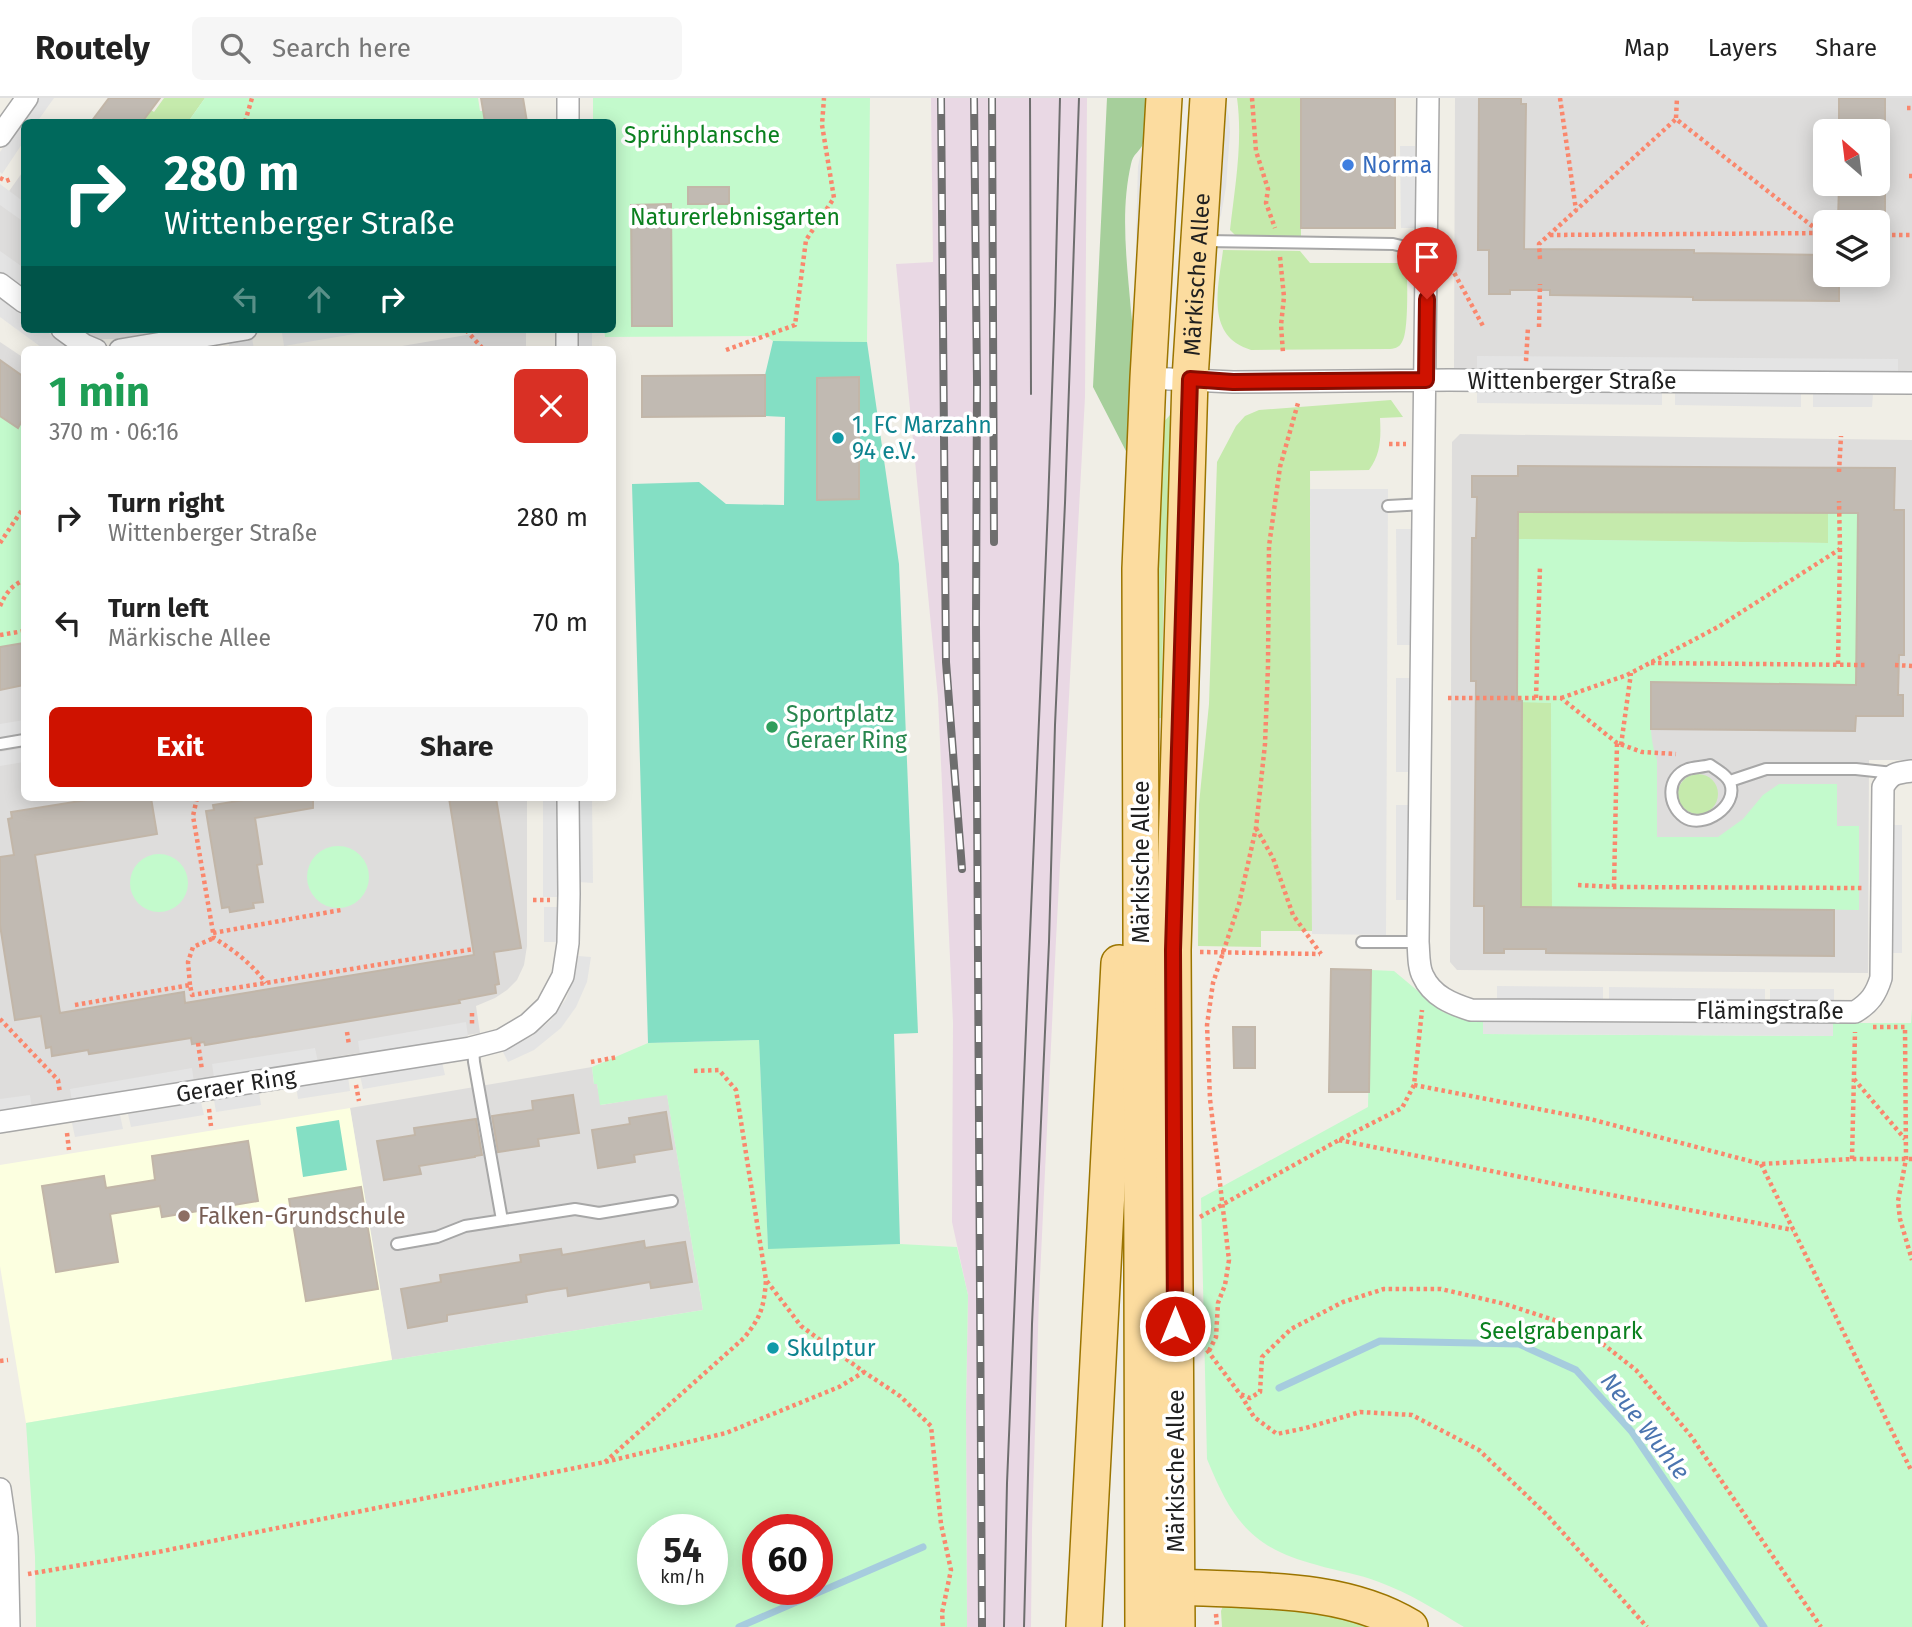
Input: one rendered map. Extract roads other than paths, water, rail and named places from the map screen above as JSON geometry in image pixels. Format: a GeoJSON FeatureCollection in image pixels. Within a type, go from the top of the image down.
{"type":"FeatureCollection","features":[{"type":"Feature","properties":{"kind":"main road","name":"Märkische Allee"},"geometry":{"type":"LineString","coordinates":[[1143,1627],[1140,569],[1164,98]]}},
{"type":"Feature","properties":{"kind":"main road","name":"Märkische Allee"},"geometry":{"type":"LineString","coordinates":[[1177,1627],[1193,1588],[1173,950],[1190,379],[1208,98]]}},
{"type":"Feature","properties":{"kind":"main road"},"geometry":{"type":"LineString","coordinates":[[1084,1627],[1140,569]]}},
{"type":"Feature","properties":{"kind":"main road"},"geometry":{"type":"LineString","coordinates":[[1193,1588],[1294,1592],[1355,1603],[1410,1627]]}},
{"type":"Feature","properties":{"kind":"street"},"geometry":{"type":"LineString","coordinates":[[0,136],[27,98]]}},
{"type":"Feature","properties":{"kind":"street"},"geometry":{"type":"LineString","coordinates":[[568,98],[568,119]]}},
{"type":"Feature","properties":{"kind":"street"},"geometry":{"type":"LineString","coordinates":[[1418,942],[1428,98]]}},
{"type":"Feature","properties":{"kind":"street"},"geometry":{"type":"LineString","coordinates":[[0,284],[21,300]]}},
{"type":"Feature","properties":{"kind":"street"},"geometry":{"type":"LineString","coordinates":[[68,333],[86,346]]}},
{"type":"Feature","properties":{"kind":"street"},"geometry":{"type":"LineString","coordinates":[[144,346],[222,333]]}},
{"type":"Feature","properties":{"kind":"street","name":"Wittenberger Straße"},"geometry":{"type":"LineString","coordinates":[[1148,378],[1233,382],[1525,380],[1912,383]]}},
{"type":"Feature","properties":{"kind":"street","name":"Flämingstraße"},"geometry":{"type":"LineString","coordinates":[[1418,942],[1422,975],[1434,992],[1450,1004],[1471,1010],[1855,1012],[1872,999],[1881,978],[1883,787],[1888,778],[1904,772]]}},
{"type":"Feature","properties":{"kind":"street","name":"Geraer Ring"},"geometry":{"type":"LineString","coordinates":[[0,1122],[473,1048],[501,1040],[527,1024],[547,1006],[563,976],[568,943],[568,801]]}},
{"type":"Feature","properties":{"kind":"street"},"geometry":{"type":"LineString","coordinates":[[0,1489],[7,1536],[9,1627]]}},
{"type":"Feature","properties":{"kind":"lane"},"geometry":{"type":"LineString","coordinates":[[1198,241],[1393,244],[1410,248],[1427,247]]}},
{"type":"Feature","properties":{"kind":"lane"},"geometry":{"type":"LineString","coordinates":[[1388,506],[1425,504]]}},
{"type":"Feature","properties":{"kind":"lane"},"geometry":{"type":"LineString","coordinates":[[0,744],[21,740]]}},
{"type":"Feature","properties":{"kind":"lane"},"geometry":{"type":"LineString","coordinates":[[1710,765],[1730,781],[1729,800],[1718,813],[1704,822],[1687,820],[1674,809],[1670,792],[1676,777],[1688,769],[1710,765]]}},
{"type":"Feature","properties":{"kind":"lane","name":"Flämingstraße"},"geometry":{"type":"LineString","coordinates":[[1730,781],[1766,769],[1904,772]]}},
{"type":"Feature","properties":{"kind":"lane"},"geometry":{"type":"LineString","coordinates":[[1362,943],[1418,942]]}},
{"type":"Feature","properties":{"kind":"lane"},"geometry":{"type":"LineString","coordinates":[[473,1048],[502,1220]]}},
{"type":"Feature","properties":{"kind":"lane"},"geometry":{"type":"LineString","coordinates":[[397,1244],[437,1237],[464,1226],[502,1220],[575,1209],[599,1213],[672,1201]]}},
{"type":"Feature","properties":{"kind":"waterway","name":"Neue Wuhle"},"geometry":{"type":"LineString","coordinates":[[1279,1388],[1380,1341],[1519,1344],[1576,1370],[1632,1432],[1764,1627]]}},
{"type":"Feature","properties":{"kind":"waterway","name":"Neue Wuhle"},"geometry":{"type":"LineString","coordinates":[[739,1627],[923,1547]]}},
{"type":"Feature","properties":{"kind":"tram line"},"geometry":{"type":"LineString","coordinates":[[1030,98],[1031,394]]}},
{"type":"Feature","properties":{"kind":"tram line"},"geometry":{"type":"LineString","coordinates":[[1004,1627],[1007,1483],[1048,506],[1060,98]]}},
{"type":"Feature","properties":{"kind":"tram line"},"geometry":{"type":"LineString","coordinates":[[1024,1627],[1032,1324],[1049,942],[1079,98]]}},
{"type":"Feature","properties":{"kind":"railway"},"geometry":{"type":"LineString","coordinates":[[941,98],[946,662],[962,869]]}},
{"type":"Feature","properties":{"kind":"railway"},"geometry":{"type":"LineString","coordinates":[[974,98],[982,1627]]}},
{"type":"Feature","properties":{"kind":"railway"},"geometry":{"type":"LineString","coordinates":[[992,98],[994,542]]}},
{"type":"Feature","properties":{"kind":"place","name":"Norma"},"geometry":{"type":"Point","coordinates":[1348,165]}},
{"type":"Feature","properties":{"kind":"place","name":"1. FC Marzahn 94 e.V."},"geometry":{"type":"Point","coordinates":[838,438]}},
{"type":"Feature","properties":{"kind":"place","name":"Sportplatz Geraer Ring"},"geometry":{"type":"Point","coordinates":[772,727]}},
{"type":"Feature","properties":{"kind":"place","name":"Falken-Grundschule"},"geometry":{"type":"Point","coordinates":[184,1216]}},
{"type":"Feature","properties":{"kind":"place","name":"Skulptur"},"geometry":{"type":"Point","coordinates":[773,1348]}},
{"type":"Feature","properties":{"kind":"park label","name":"Sprühplansche"},"geometry":{"type":"Point","coordinates":[702,135]}},
{"type":"Feature","properties":{"kind":"park label","name":"Naturerlebnisgarten"},"geometry":{"type":"Point","coordinates":[735,217]}},
{"type":"Feature","properties":{"kind":"park label","name":"Seelgrabenpark"},"geometry":{"type":"Point","coordinates":[1561,1331]}}]}
